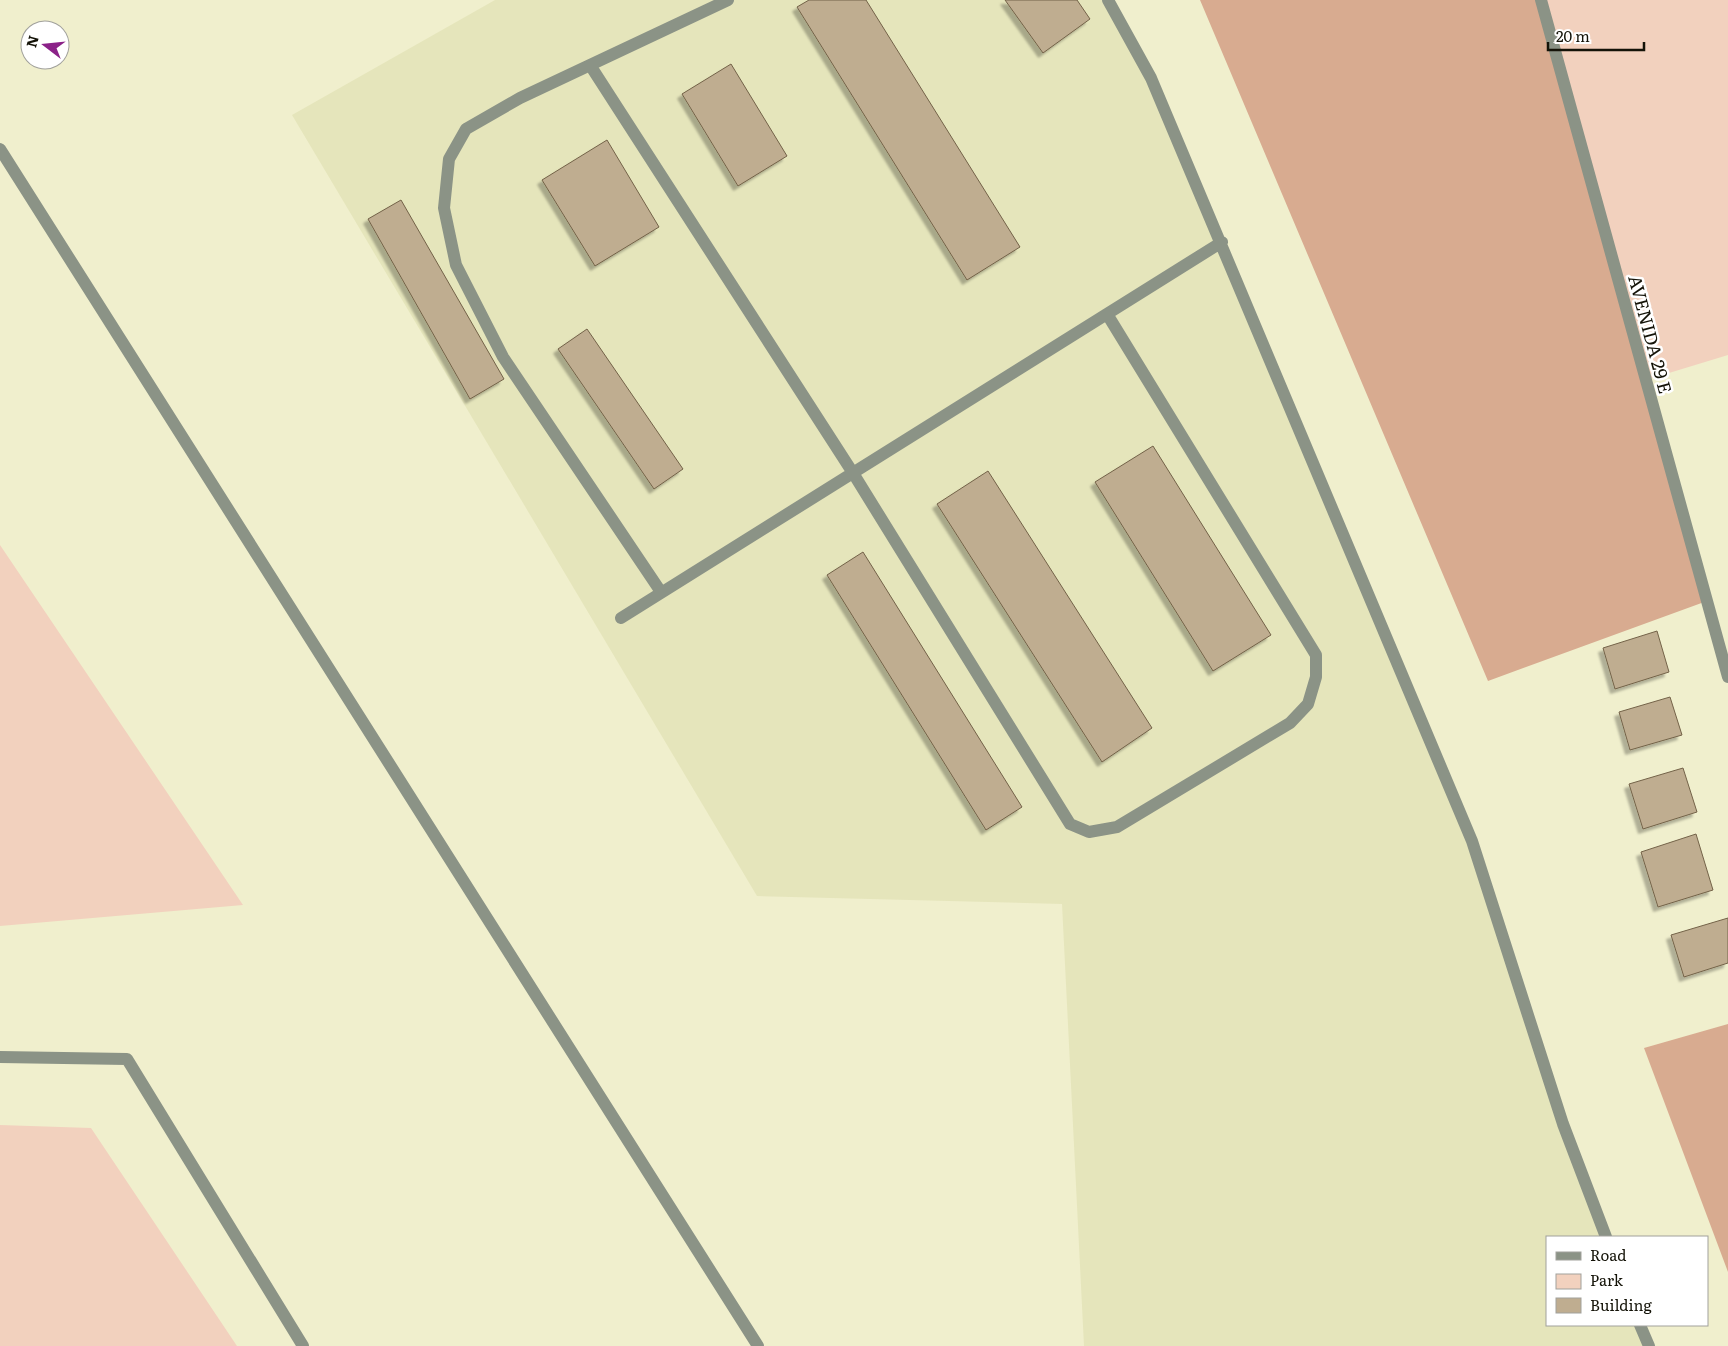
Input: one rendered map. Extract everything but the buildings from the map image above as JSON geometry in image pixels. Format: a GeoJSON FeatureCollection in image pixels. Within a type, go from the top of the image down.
{"type":"FeatureCollection","features":[{"type":"Feature","properties":{"kind":"street"},"geometry":{"type":"LineString","coordinates":[[661,592],[503,357],[456,266],[444,208],[450,159],[466,129],[520,98],[728,0]]}},
{"type":"Feature","properties":{"kind":"street"},"geometry":{"type":"LineString","coordinates":[[1108,0],[1152,78],[1472,841],[1563,1124],[1606,1236]]}},
{"type":"Feature","properties":{"kind":"street","name":"AVENIDA 29 E"},"geometry":{"type":"LineString","coordinates":[[1541,0],[1728,678]]}},
{"type":"Feature","properties":{"kind":"street"},"geometry":{"type":"LineString","coordinates":[[590,66],[853,473],[1070,824],[1089,832],[1117,826],[1290,722],[1308,704],[1316,677],[1316,655],[1107,314]]}},
{"type":"Feature","properties":{"kind":"street"},"geometry":{"type":"LineString","coordinates":[[0,149],[758,1346]]}},
{"type":"Feature","properties":{"kind":"street"},"geometry":{"type":"LineString","coordinates":[[621,618],[1222,242]]}},
{"type":"Feature","properties":{"kind":"street"},"geometry":{"type":"LineString","coordinates":[[0,1057],[127,1059],[303,1346]]}},
{"type":"Feature","properties":{"kind":"street"},"geometry":{"type":"LineString","coordinates":[[1640,1326],[1648,1346]]}},
{"type":"Feature","properties":{"kind":"shaded area"},"geometry":{"type":"Polygon","coordinates":[[[495,0],[1108,0],[1151,78],[1472,841],[1606,1236],[1546,1236],[1546,1326],[1640,1326],[1649,1346],[1084,1346],[1062,904],[757,896],[292,115],[495,0]]]}},
{"type":"Feature","properties":{"kind":"shaded area"},"geometry":{"type":"Polygon","coordinates":[[[1200,0],[1541,0],[1707,601],[1488,681],[1200,0]]]}},
{"type":"Feature","properties":{"kind":"shaded area"},"geometry":{"type":"Polygon","coordinates":[[[1728,1024],[1728,1272],[1644,1048],[1728,1024]]]}},
{"type":"Feature","properties":{"kind":"green space"},"geometry":{"type":"Polygon","coordinates":[[[1541,0],[1728,0],[1728,355],[1646,380],[1541,0]]]}},
{"type":"Feature","properties":{"kind":"green space"},"geometry":{"type":"Polygon","coordinates":[[[0,545],[243,905],[0,926],[0,545]]]}},
{"type":"Feature","properties":{"kind":"green space"},"geometry":{"type":"Polygon","coordinates":[[[0,1125],[91,1128],[237,1346],[0,1346],[0,1125]]]}}]}
